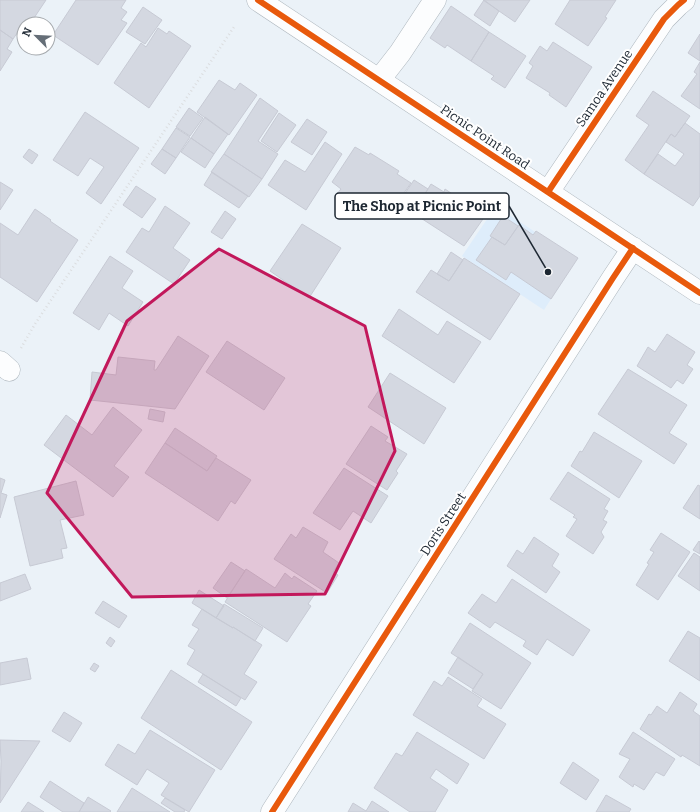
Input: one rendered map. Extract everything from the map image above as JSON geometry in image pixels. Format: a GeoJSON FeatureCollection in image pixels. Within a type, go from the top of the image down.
{"type":"FeatureCollection","features":[{"type":"Feature","properties":{"kind":"street","name":"Picnic Point Road"},"geometry":{"type":"LineString","coordinates":[[258,0],[700,293]]}},
{"type":"Feature","properties":{"kind":"street"},"geometry":{"type":"LineString","coordinates":[[379,80],[400,53],[435,0]]}},
{"type":"Feature","properties":{"kind":"street","name":"Samoa Avenue"},"geometry":{"type":"LineString","coordinates":[[548,192],[664,19],[684,0]]}},
{"type":"Feature","properties":{"kind":"street","name":"Doris Street"},"geometry":{"type":"LineString","coordinates":[[272,812],[633,248]]}},
{"type":"Feature","properties":{"kind":"path"},"geometry":{"type":"LineString","coordinates":[[4,366],[35,324],[234,27]]}},
{"type":"Feature","properties":{"kind":"highlighted area"},"geometry":{"type":"Polygon","coordinates":[[[219,249],[365,326],[395,451],[325,594],[132,597],[47,493],[127,321],[219,249]]]}},
{"type":"Feature","properties":{"kind":"shaded area"},"geometry":{"type":"Polygon","coordinates":[[[496,206],[570,255],[573,264],[544,310],[462,256],[496,206]]]}},
{"type":"Feature","properties":{"kind":"building"},"geometry":{"type":"Polygon","coordinates":[[[0,0],[46,0],[35,16],[16,16],[16,35],[13,39],[0,30],[0,0]]]}},
{"type":"Feature","properties":{"kind":"building"},"geometry":{"type":"Polygon","coordinates":[[[76,0],[126,0],[121,8],[127,12],[121,20],[127,23],[98,65],[56,37],[56,30],[76,0]]]}},
{"type":"Feature","properties":{"kind":"building"},"geometry":{"type":"Polygon","coordinates":[[[483,0],[530,0],[515,22],[483,0]]]}},
{"type":"Feature","properties":{"kind":"building"},"geometry":{"type":"Polygon","coordinates":[[[484,0],[499,11],[490,26],[474,15],[484,0]]]}},
{"type":"Feature","properties":{"kind":"building"},"geometry":{"type":"Polygon","coordinates":[[[570,0],[616,0],[605,17],[607,18],[588,46],[555,24],[570,0]]]}},
{"type":"Feature","properties":{"kind":"building"},"geometry":{"type":"Polygon","coordinates":[[[451,6],[489,32],[471,61],[447,45],[445,48],[430,38],[451,6]]]}},
{"type":"Feature","properties":{"kind":"building"},"geometry":{"type":"Polygon","coordinates":[[[143,7],[162,20],[145,44],[126,32],[143,7]]]}},
{"type":"Feature","properties":{"kind":"building"},"geometry":{"type":"Polygon","coordinates":[[[158,28],[167,34],[169,31],[191,46],[149,108],[114,83],[141,43],[146,47],[158,28]]]}},
{"type":"Feature","properties":{"kind":"building"},"geometry":{"type":"Polygon","coordinates":[[[0,30],[13,39],[7,49],[12,52],[0,71],[0,30]]]}},
{"type":"Feature","properties":{"kind":"building"},"geometry":{"type":"Polygon","coordinates":[[[489,32],[526,56],[505,88],[491,79],[494,76],[471,61],[489,32]]]}},
{"type":"Feature","properties":{"kind":"building"},"geometry":{"type":"Polygon","coordinates":[[[700,34],[700,61],[688,53],[700,34]]]}},
{"type":"Feature","properties":{"kind":"building"},"geometry":{"type":"Polygon","coordinates":[[[553,42],[592,67],[566,107],[549,95],[550,93],[526,78],[533,66],[529,63],[540,46],[547,51],[553,42]]]}},
{"type":"Feature","properties":{"kind":"building"},"geometry":{"type":"Polygon","coordinates":[[[700,62],[700,109],[681,96],[697,74],[694,72],[700,62]]]}},
{"type":"Feature","properties":{"kind":"building"},"geometry":{"type":"Polygon","coordinates":[[[219,80],[235,90],[240,83],[257,95],[229,135],[197,112],[219,80]]]}},
{"type":"Feature","properties":{"kind":"building"},"geometry":{"type":"Polygon","coordinates":[[[653,91],[690,116],[675,137],[671,134],[644,174],[625,160],[649,125],[636,116],[653,91]]]}},
{"type":"Feature","properties":{"kind":"building"},"geometry":{"type":"Polygon","coordinates":[[[260,98],[278,111],[258,141],[278,154],[262,179],[224,154],[260,98]]]}},
{"type":"Feature","properties":{"kind":"building"},"geometry":{"type":"Polygon","coordinates":[[[189,108],[203,118],[190,136],[176,127],[189,108]]]}},
{"type":"Feature","properties":{"kind":"building"},"geometry":{"type":"Polygon","coordinates":[[[85,112],[139,148],[101,204],[86,193],[104,167],[90,158],[78,176],[53,160],[85,112]]]}},
{"type":"Feature","properties":{"kind":"building"},"geometry":{"type":"Polygon","coordinates":[[[279,113],[296,125],[277,152],[261,141],[279,113]]]}},
{"type":"Feature","properties":{"kind":"building"},"geometry":{"type":"Polygon","coordinates":[[[205,117],[228,134],[214,154],[191,138],[205,117]]]}},
{"type":"Feature","properties":{"kind":"building"},"geometry":{"type":"Polygon","coordinates":[[[307,119],[327,132],[312,155],[291,142],[307,119]]]}},
{"type":"Feature","properties":{"kind":"building"},"geometry":{"type":"Polygon","coordinates":[[[685,123],[700,134],[700,196],[693,206],[644,174],[658,154],[675,166],[684,154],[666,142],[671,134],[675,137],[685,123]]]}},
{"type":"Feature","properties":{"kind":"building"},"geometry":{"type":"Polygon","coordinates":[[[176,128],[190,137],[176,158],[162,149],[176,128]]]}},
{"type":"Feature","properties":{"kind":"building"},"geometry":{"type":"Polygon","coordinates":[[[191,138],[214,154],[205,168],[181,152],[191,138]]]}},
{"type":"Feature","properties":{"kind":"building"},"geometry":{"type":"Polygon","coordinates":[[[325,142],[342,154],[306,210],[268,185],[285,160],[305,172],[325,142]]]}},
{"type":"Feature","properties":{"kind":"building"},"geometry":{"type":"Polygon","coordinates":[[[355,147],[369,155],[370,153],[399,171],[397,174],[411,183],[386,218],[375,211],[371,218],[336,195],[341,189],[332,182],[355,147]]]}},
{"type":"Feature","properties":{"kind":"building"},"geometry":{"type":"Polygon","coordinates":[[[29,149],[38,155],[32,164],[23,157],[29,149]]]}},
{"type":"Feature","properties":{"kind":"building"},"geometry":{"type":"Polygon","coordinates":[[[162,149],[176,158],[165,174],[151,164],[162,149]]]}},
{"type":"Feature","properties":{"kind":"building"},"geometry":{"type":"Polygon","coordinates":[[[224,154],[262,179],[249,197],[211,172],[224,154]]]}},
{"type":"Feature","properties":{"kind":"building"},"geometry":{"type":"Polygon","coordinates":[[[212,172],[248,196],[239,208],[204,185],[212,172]]]}},
{"type":"Feature","properties":{"kind":"building"},"geometry":{"type":"Polygon","coordinates":[[[414,180],[428,189],[413,213],[411,219],[395,208],[414,180]]]}},
{"type":"Feature","properties":{"kind":"building"},"geometry":{"type":"Polygon","coordinates":[[[0,182],[13,190],[0,210],[0,182]]]}},
{"type":"Feature","properties":{"kind":"building"},"geometry":{"type":"Polygon","coordinates":[[[431,184],[444,192],[445,189],[467,204],[465,207],[483,219],[464,246],[413,213],[431,184]]]}},
{"type":"Feature","properties":{"kind":"building"},"geometry":{"type":"Polygon","coordinates":[[[136,186],[156,199],[142,218],[123,205],[136,186]]]}},
{"type":"Feature","properties":{"kind":"building"},"geometry":{"type":"Polygon","coordinates":[[[165,206],[190,223],[173,248],[190,260],[174,284],[126,252],[142,228],[149,232],[165,206]]]}},
{"type":"Feature","properties":{"kind":"building"},"geometry":{"type":"Polygon","coordinates":[[[35,209],[78,240],[37,302],[0,277],[0,223],[18,235],[35,209]]]}},
{"type":"Feature","properties":{"kind":"building"},"geometry":{"type":"Polygon","coordinates":[[[225,211],[236,219],[222,239],[211,232],[225,211]]]}},
{"type":"Feature","properties":{"kind":"building"},"geometry":{"type":"Polygon","coordinates":[[[503,216],[518,226],[505,245],[490,236],[503,216]]]}},
{"type":"Feature","properties":{"kind":"building"},"geometry":{"type":"Polygon","coordinates":[[[302,224],[341,248],[309,298],[270,271],[302,224]]]}},
{"type":"Feature","properties":{"kind":"building"},"geometry":{"type":"Polygon","coordinates":[[[519,225],[533,235],[536,231],[578,258],[551,299],[511,272],[506,280],[476,260],[492,237],[505,245],[519,225]]]}},
{"type":"Feature","properties":{"kind":"building"},"geometry":{"type":"Polygon","coordinates":[[[451,252],[463,260],[449,281],[437,274],[451,252]]]}},
{"type":"Feature","properties":{"kind":"building"},"geometry":{"type":"Polygon","coordinates":[[[110,256],[133,271],[122,288],[143,302],[128,326],[109,313],[99,330],[73,313],[110,256]]]}},
{"type":"Feature","properties":{"kind":"building"},"geometry":{"type":"Polygon","coordinates":[[[464,258],[520,294],[490,340],[416,292],[431,270],[449,281],[464,258]]]}},
{"type":"Feature","properties":{"kind":"building"},"geometry":{"type":"Polygon","coordinates":[[[399,309],[438,335],[447,321],[481,342],[454,383],[382,336],[399,309]]]}},
{"type":"Feature","properties":{"kind":"building"},"geometry":{"type":"Polygon","coordinates":[[[667,334],[695,352],[687,365],[693,369],[683,384],[677,380],[671,388],[637,366],[648,347],[655,352],[667,334]]]}},
{"type":"Feature","properties":{"kind":"building"},"geometry":{"type":"Polygon","coordinates":[[[178,336],[209,356],[175,409],[90,400],[92,372],[116,375],[118,357],[155,361],[154,370],[156,370],[178,336]]]}},
{"type":"Feature","properties":{"kind":"building"},"geometry":{"type":"Polygon","coordinates":[[[227,341],[285,378],[264,410],[206,372],[227,341]]]}},
{"type":"Feature","properties":{"kind":"building"},"geometry":{"type":"Polygon","coordinates":[[[628,369],[687,405],[669,433],[687,444],[674,464],[598,414],[628,369]]]}},
{"type":"Feature","properties":{"kind":"building"},"geometry":{"type":"Polygon","coordinates":[[[390,373],[446,408],[424,444],[368,407],[390,373]]]}},
{"type":"Feature","properties":{"kind":"building"},"geometry":{"type":"Polygon","coordinates":[[[113,407],[142,430],[114,466],[129,477],[113,497],[44,445],[66,415],[92,435],[113,407]]]}},
{"type":"Feature","properties":{"kind":"building"},"geometry":{"type":"Polygon","coordinates":[[[150,409],[165,412],[163,422],[148,419],[150,409]]]}},
{"type":"Feature","properties":{"kind":"building"},"geometry":{"type":"Polygon","coordinates":[[[371,426],[388,437],[385,441],[407,454],[396,471],[398,473],[387,490],[346,464],[371,426]]]}},
{"type":"Feature","properties":{"kind":"building"},"geometry":{"type":"Polygon","coordinates":[[[175,428],[217,456],[207,471],[165,443],[175,428]]]}},
{"type":"Feature","properties":{"kind":"building"},"geometry":{"type":"Polygon","coordinates":[[[594,432],[642,461],[619,498],[571,466],[580,451],[582,452],[594,432]]]}},
{"type":"Feature","properties":{"kind":"building"},"geometry":{"type":"Polygon","coordinates":[[[165,443],[207,471],[216,458],[251,480],[235,504],[231,501],[218,521],[145,473],[165,443]]]}},
{"type":"Feature","properties":{"kind":"building"},"geometry":{"type":"Polygon","coordinates":[[[344,468],[388,496],[371,523],[353,511],[340,530],[313,513],[344,468]]]}},
{"type":"Feature","properties":{"kind":"building"},"geometry":{"type":"Polygon","coordinates":[[[568,472],[610,499],[604,509],[608,511],[603,520],[607,522],[601,532],[604,537],[593,554],[566,536],[577,519],[573,517],[575,515],[550,499],[568,472]]]}},
{"type":"Feature","properties":{"kind":"building"},"geometry":{"type":"Polygon","coordinates":[[[0,478],[5,480],[1,493],[7,495],[0,518],[0,478]]]}},
{"type":"Feature","properties":{"kind":"building"},"geometry":{"type":"Polygon","coordinates":[[[76,481],[84,515],[60,520],[67,548],[61,549],[63,558],[30,566],[14,497],[76,481]]]}},
{"type":"Feature","properties":{"kind":"building"},"geometry":{"type":"Polygon","coordinates":[[[698,485],[700,486],[700,519],[683,508],[698,485]]]}},
{"type":"Feature","properties":{"kind":"building"},"geometry":{"type":"Polygon","coordinates":[[[303,527],[328,542],[323,552],[339,563],[333,572],[338,575],[327,593],[274,559],[291,534],[296,538],[303,527]]]}},
{"type":"Feature","properties":{"kind":"building"},"geometry":{"type":"Polygon","coordinates":[[[661,533],[690,552],[658,600],[636,585],[649,564],[647,563],[654,552],[650,550],[661,533]]]}},
{"type":"Feature","properties":{"kind":"building"},"geometry":{"type":"Polygon","coordinates":[[[534,537],[559,554],[552,566],[560,572],[546,593],[507,566],[517,550],[523,554],[534,537]]]}},
{"type":"Feature","properties":{"kind":"building"},"geometry":{"type":"Polygon","coordinates":[[[699,541],[700,542],[700,554],[693,550],[699,541]]]}},
{"type":"Feature","properties":{"kind":"building"},"geometry":{"type":"Polygon","coordinates":[[[694,553],[700,557],[700,591],[678,576],[694,553]]]}},
{"type":"Feature","properties":{"kind":"building"},"geometry":{"type":"Polygon","coordinates":[[[231,562],[245,571],[227,598],[213,588],[231,562]]]}},
{"type":"Feature","properties":{"kind":"building"},"geometry":{"type":"Polygon","coordinates":[[[246,569],[275,588],[285,573],[292,579],[294,576],[317,591],[308,604],[311,606],[287,642],[225,602],[246,569]]]}},
{"type":"Feature","properties":{"kind":"building"},"geometry":{"type":"Polygon","coordinates":[[[25,574],[31,589],[0,601],[0,583],[25,574]]]}},
{"type":"Feature","properties":{"kind":"building"},"geometry":{"type":"Polygon","coordinates":[[[512,579],[590,630],[573,656],[547,639],[537,655],[523,646],[526,641],[495,622],[490,628],[468,613],[482,594],[496,603],[512,579]]]}},
{"type":"Feature","properties":{"kind":"building"},"geometry":{"type":"Polygon","coordinates":[[[199,590],[224,606],[216,618],[192,603],[199,590]]]}},
{"type":"Feature","properties":{"kind":"building"},"geometry":{"type":"Polygon","coordinates":[[[103,601],[127,616],[119,628],[95,613],[103,601]]]}},
{"type":"Feature","properties":{"kind":"building"},"geometry":{"type":"Polygon","coordinates":[[[224,604],[263,628],[255,641],[216,618],[224,604]]]}},
{"type":"Feature","properties":{"kind":"building"},"geometry":{"type":"Polygon","coordinates":[[[202,609],[262,645],[244,674],[257,682],[245,700],[187,664],[195,650],[188,646],[199,629],[192,625],[202,609]]]}},
{"type":"Feature","properties":{"kind":"building"},"geometry":{"type":"Polygon","coordinates":[[[470,623],[531,663],[501,709],[472,691],[483,674],[451,653],[470,623]]]}},
{"type":"Feature","properties":{"kind":"building"},"geometry":{"type":"Polygon","coordinates":[[[688,631],[700,638],[700,681],[669,661],[688,631]]]}},
{"type":"Feature","properties":{"kind":"building"},"geometry":{"type":"Polygon","coordinates":[[[110,637],[115,641],[111,647],[106,643],[110,637]]]}},
{"type":"Feature","properties":{"kind":"building"},"geometry":{"type":"Polygon","coordinates":[[[458,657],[483,674],[473,689],[448,673],[458,657]]]}},
{"type":"Feature","properties":{"kind":"building"},"geometry":{"type":"Polygon","coordinates":[[[27,658],[31,679],[0,685],[0,663],[27,658]]]}},
{"type":"Feature","properties":{"kind":"building"},"geometry":{"type":"Polygon","coordinates":[[[94,663],[99,666],[95,672],[90,669],[94,663]]]}},
{"type":"Feature","properties":{"kind":"building"},"geometry":{"type":"Polygon","coordinates":[[[171,670],[252,722],[221,770],[141,718],[171,670]]]}},
{"type":"Feature","properties":{"kind":"building"},"geometry":{"type":"Polygon","coordinates":[[[203,674],[241,698],[236,706],[198,682],[203,674]]]}},
{"type":"Feature","properties":{"kind":"building"},"geometry":{"type":"Polygon","coordinates":[[[448,677],[482,699],[477,706],[506,724],[484,759],[413,715],[434,681],[442,686],[448,677]]]}},
{"type":"Feature","properties":{"kind":"building"},"geometry":{"type":"Polygon","coordinates":[[[680,692],[697,704],[693,711],[700,716],[700,766],[682,755],[681,757],[640,729],[649,714],[651,715],[657,706],[667,713],[680,692]]]}},
{"type":"Feature","properties":{"kind":"building"},"geometry":{"type":"Polygon","coordinates":[[[64,712],[82,723],[70,742],[52,731],[64,712]]]}},
{"type":"Feature","properties":{"kind":"building"},"geometry":{"type":"Polygon","coordinates":[[[150,730],[215,770],[189,812],[161,795],[169,783],[147,769],[137,785],[105,765],[118,744],[135,754],[150,730]]]}},
{"type":"Feature","properties":{"kind":"building"},"geometry":{"type":"Polygon","coordinates":[[[417,732],[469,764],[457,784],[436,769],[430,778],[448,790],[435,812],[410,812],[374,788],[396,753],[402,756],[417,732]]]}},
{"type":"Feature","properties":{"kind":"building"},"geometry":{"type":"Polygon","coordinates":[[[633,732],[675,759],[664,776],[656,772],[644,790],[634,784],[633,787],[619,777],[630,759],[619,754],[633,732]]]}},
{"type":"Feature","properties":{"kind":"building"},"geometry":{"type":"Polygon","coordinates":[[[0,740],[40,741],[0,803],[1,761],[0,740]]]}},
{"type":"Feature","properties":{"kind":"building"},"geometry":{"type":"Polygon","coordinates":[[[573,762],[599,780],[586,800],[560,783],[573,762]]]}},
{"type":"Feature","properties":{"kind":"building"},"geometry":{"type":"Polygon","coordinates":[[[50,781],[84,803],[79,812],[63,812],[40,797],[50,781]]]}},
{"type":"Feature","properties":{"kind":"building"},"geometry":{"type":"Polygon","coordinates":[[[132,788],[170,812],[117,812],[132,788]]]}},
{"type":"Feature","properties":{"kind":"building"},"geometry":{"type":"Polygon","coordinates":[[[606,795],[631,809],[629,812],[596,812],[606,795]]]}},
{"type":"Feature","properties":{"kind":"building"},"geometry":{"type":"Polygon","coordinates":[[[88,797],[111,811],[79,812],[88,797]]]}},
{"type":"Feature","properties":{"kind":"building"},"geometry":{"type":"Polygon","coordinates":[[[165,798],[185,810],[184,812],[175,812],[161,803],[165,798]]]}},
{"type":"Feature","properties":{"kind":"building"},"geometry":{"type":"Polygon","coordinates":[[[372,801],[389,812],[348,812],[353,803],[366,811],[372,801]]]}},
{"type":"Feature","properties":{"kind":"building"},"geometry":{"type":"Polygon","coordinates":[[[28,802],[44,812],[21,812],[28,802]]]}},
{"type":"Feature","properties":{"kind":"cycle path"},"geometry":{"type":"LineString","coordinates":[[258,0],[700,293]]}},
{"type":"Feature","properties":{"kind":"cycle path"},"geometry":{"type":"LineString","coordinates":[[548,192],[664,19],[684,0]]}},
{"type":"Feature","properties":{"kind":"cycle path"},"geometry":{"type":"LineString","coordinates":[[272,812],[633,248]]}},
{"type":"Feature","properties":{"kind":"place","name":"The Shop at Picnic Point"},"geometry":{"type":"Point","coordinates":[548,272]}}]}
